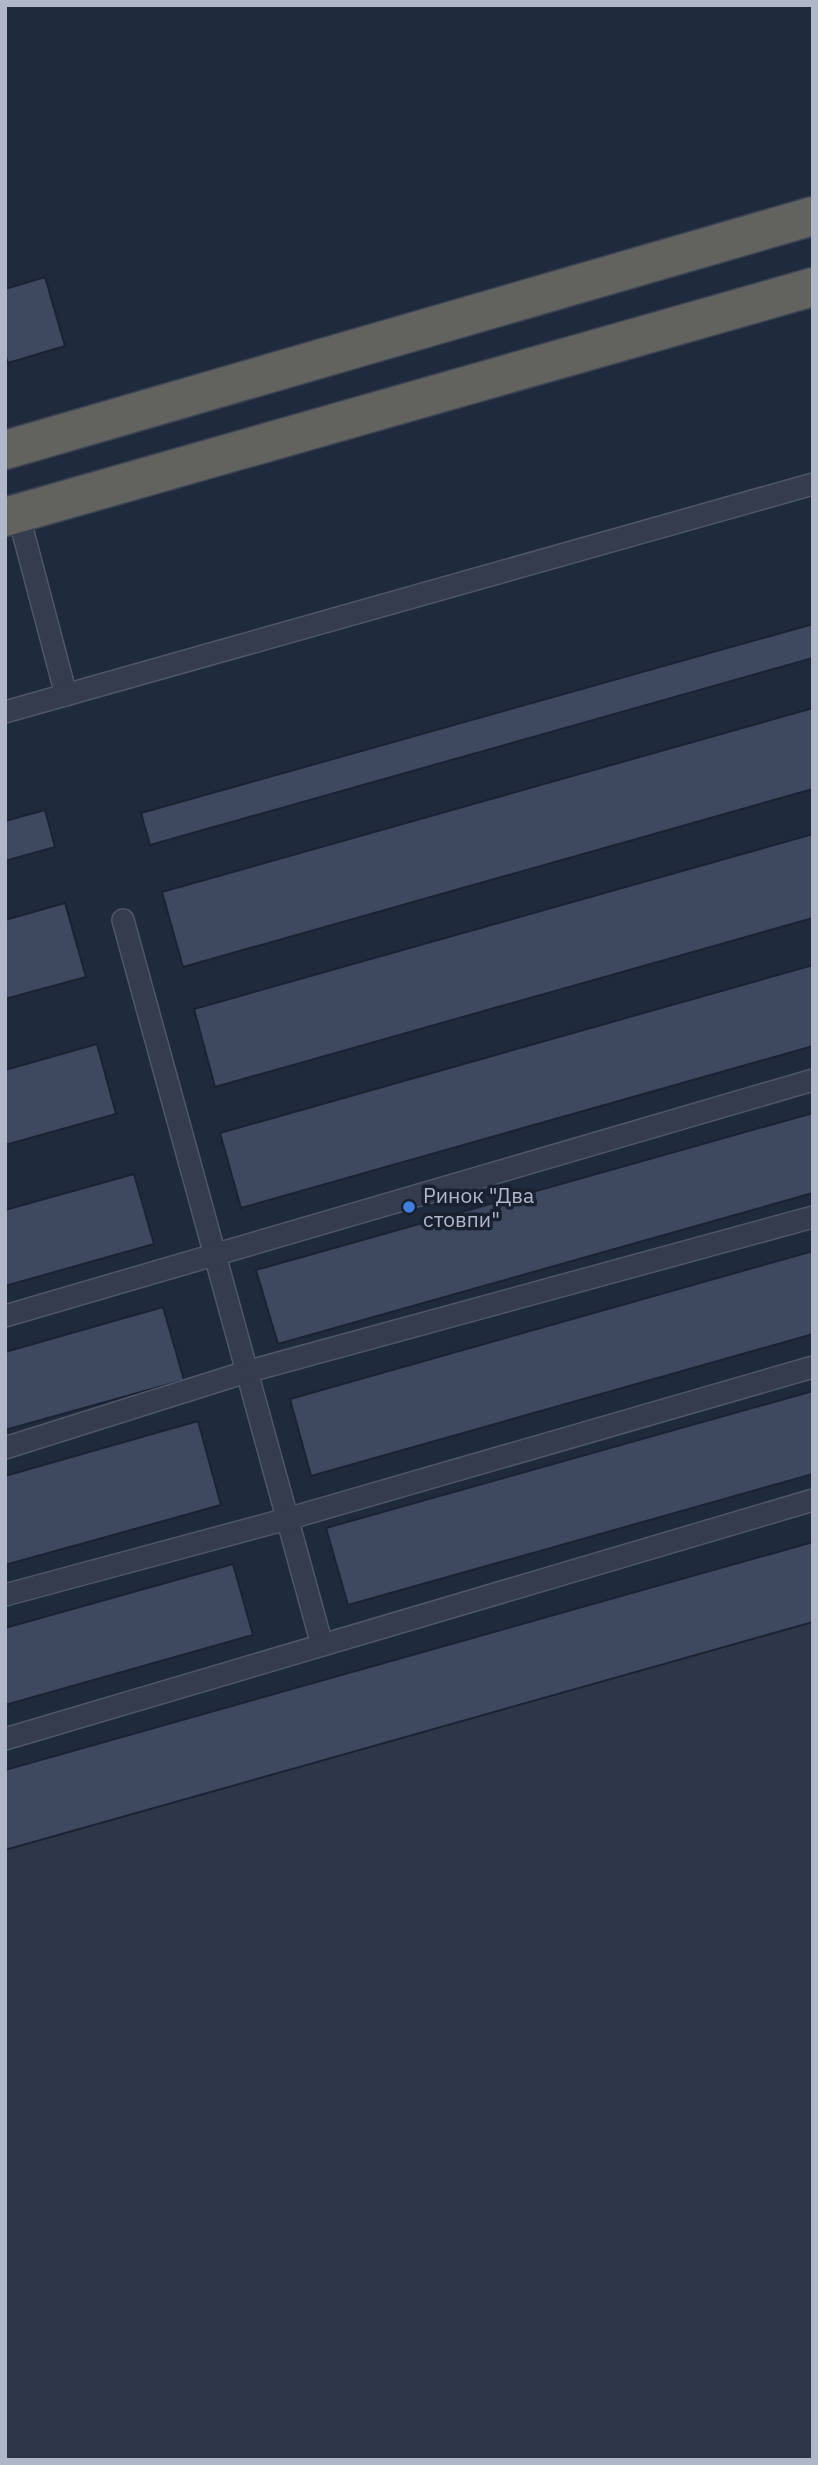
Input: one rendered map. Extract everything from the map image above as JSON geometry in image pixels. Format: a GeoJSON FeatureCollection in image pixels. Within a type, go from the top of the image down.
{"type":"FeatureCollection","features":[{"type":"Feature","properties":{"kind":"highway"},"geometry":{"type":"LineString","coordinates":[[5,450],[813,216]]}},
{"type":"Feature","properties":{"kind":"highway"},"geometry":{"type":"LineString","coordinates":[[12,515],[813,287]]}},
{"type":"Feature","properties":{"kind":"lane"},"geometry":{"type":"LineString","coordinates":[[5,712],[813,484]]}},
{"type":"Feature","properties":{"kind":"lane"},"geometry":{"type":"LineString","coordinates":[[12,515],[66,695]]}},
{"type":"Feature","properties":{"kind":"lane"},"geometry":{"type":"LineString","coordinates":[[123,920],[322,1645]]}},
{"type":"Feature","properties":{"kind":"lane"},"geometry":{"type":"LineString","coordinates":[[5,1317],[813,1080]]}},
{"type":"Feature","properties":{"kind":"lane"},"geometry":{"type":"LineString","coordinates":[[5,1448],[246,1372],[813,1217]]}},
{"type":"Feature","properties":{"kind":"lane"},"geometry":{"type":"LineString","coordinates":[[5,1595],[287,1519],[813,1367]]}},
{"type":"Feature","properties":{"kind":"lane"},"geometry":{"type":"LineString","coordinates":[[5,1739],[813,1500]]}},
{"type":"Feature","properties":{"kind":"shaded area"},"geometry":{"type":"Polygon","coordinates":[[[813,1622],[813,2460],[5,2460],[5,1850],[813,1622]]]}},
{"type":"Feature","properties":{"kind":"building"},"geometry":{"type":"Polygon","coordinates":[[[45,277],[65,346],[8,363],[5,354],[5,289],[45,277]]]}},
{"type":"Feature","properties":{"kind":"building"},"geometry":{"type":"Polygon","coordinates":[[[813,624],[813,658],[150,845],[141,813],[813,624]]]}},
{"type":"Feature","properties":{"kind":"building"},"geometry":{"type":"Polygon","coordinates":[[[813,708],[813,789],[183,967],[162,892],[813,708]]]}},
{"type":"Feature","properties":{"kind":"building"},"geometry":{"type":"Polygon","coordinates":[[[45,810],[55,847],[5,861],[5,821],[45,810]]]}},
{"type":"Feature","properties":{"kind":"building"},"geometry":{"type":"Polygon","coordinates":[[[813,834],[813,918],[215,1087],[194,1009],[813,834]]]}},
{"type":"Feature","properties":{"kind":"building"},"geometry":{"type":"Polygon","coordinates":[[[65,903],[86,977],[5,999],[5,920],[65,903]]]}},
{"type":"Feature","properties":{"kind":"building"},"geometry":{"type":"Polygon","coordinates":[[[813,965],[813,1046],[241,1208],[220,1133],[813,965]]]}},
{"type":"Feature","properties":{"kind":"building"},"geometry":{"type":"Polygon","coordinates":[[[97,1044],[116,1114],[5,1145],[5,1070],[97,1044]]]}},
{"type":"Feature","properties":{"kind":"building"},"geometry":{"type":"Polygon","coordinates":[[[813,1113],[813,1193],[278,1344],[256,1270],[813,1113]]]}},
{"type":"Feature","properties":{"kind":"building"},"geometry":{"type":"Polygon","coordinates":[[[134,1174],[154,1244],[5,1286],[5,1210],[134,1174]]]}},
{"type":"Feature","properties":{"kind":"building"},"geometry":{"type":"Polygon","coordinates":[[[813,1251],[813,1334],[311,1476],[290,1399],[813,1251]]]}},
{"type":"Feature","properties":{"kind":"building"},"geometry":{"type":"Polygon","coordinates":[[[163,1307],[184,1380],[5,1430],[5,1352],[163,1307]]]}},
{"type":"Feature","properties":{"kind":"building"},"geometry":{"type":"Polygon","coordinates":[[[813,1391],[813,1474],[348,1605],[326,1528],[813,1391]]]}},
{"type":"Feature","properties":{"kind":"building"},"geometry":{"type":"Polygon","coordinates":[[[198,1421],[221,1505],[5,1565],[5,1476],[198,1421]]]}},
{"type":"Feature","properties":{"kind":"building"},"geometry":{"type":"Polygon","coordinates":[[[813,1542],[813,1622],[5,1850],[5,1770],[813,1542]]]}},
{"type":"Feature","properties":{"kind":"building"},"geometry":{"type":"Polygon","coordinates":[[[233,1564],[253,1635],[5,1705],[5,1628],[233,1564]]]}},
{"type":"Feature","properties":{"kind":"place","name":"Ринок \"Два стовпи\""},"geometry":{"type":"Point","coordinates":[409,1207]}}]}
